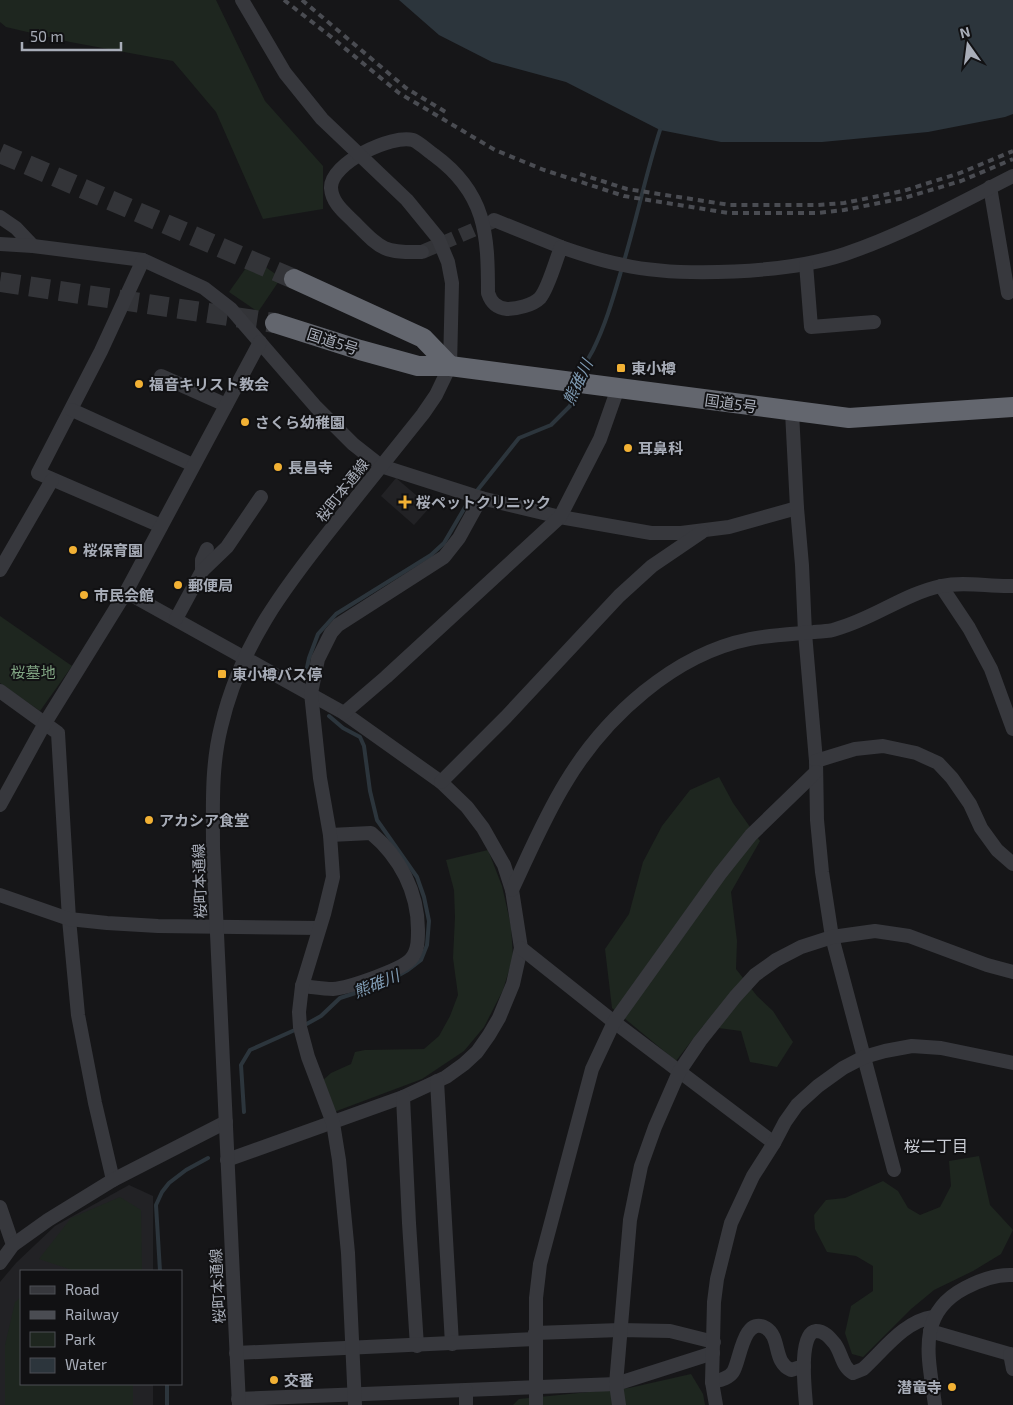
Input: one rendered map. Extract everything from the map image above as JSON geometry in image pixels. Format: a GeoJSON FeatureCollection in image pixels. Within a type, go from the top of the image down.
{"type":"FeatureCollection","features":[{"type":"Feature","properties":{"kind":"highway"},"geometry":{"type":"LineString","coordinates":[[294,279],[423,338],[450,366]]}},
{"type":"Feature","properties":{"kind":"highway","name":"国道5号"},"geometry":{"type":"LineString","coordinates":[[276,323],[418,366],[450,366],[792,412],[849,418],[1013,407]]}},
{"type":"Feature","properties":{"kind":"street"},"geometry":{"type":"LineString","coordinates":[[242,0],[285,73],[322,120],[407,200],[438,238],[448,262],[452,283],[450,366]]}},
{"type":"Feature","properties":{"kind":"street"},"geometry":{"type":"LineString","coordinates":[[422,252],[401,253],[386,250],[372,240],[337,205],[332,195],[331,186],[334,175],[358,155],[381,145],[404,139],[414,140],[446,164],[464,183],[478,208],[486,231],[488,293],[491,302],[501,308],[521,307],[539,299],[544,292],[561,247]]}},
{"type":"Feature","properties":{"kind":"street"},"geometry":{"type":"LineString","coordinates":[[494,220],[561,247],[624,266],[670,271],[770,268],[806,264],[843,254],[887,238],[1013,176]]}},
{"type":"Feature","properties":{"kind":"street"},"geometry":{"type":"LineString","coordinates":[[990,187],[1008,293]]}},
{"type":"Feature","properties":{"kind":"street"},"geometry":{"type":"LineString","coordinates":[[0,217],[16,228],[33,246]]}},
{"type":"Feature","properties":{"kind":"street"},"geometry":{"type":"LineString","coordinates":[[0,244],[33,246],[143,260],[204,288],[231,309],[316,407],[353,444],[381,466],[481,498],[560,517],[651,533],[681,533],[729,527],[797,508]]}},
{"type":"Feature","properties":{"kind":"street"},"geometry":{"type":"LineString","coordinates":[[143,260],[72,410],[38,474],[161,526]]}},
{"type":"Feature","properties":{"kind":"street"},"geometry":{"type":"LineString","coordinates":[[806,264],[811,327],[874,322]]}},
{"type":"Feature","properties":{"kind":"street"},"geometry":{"type":"LineString","coordinates":[[0,805],[45,723],[126,592],[260,342]]}},
{"type":"Feature","properties":{"kind":"street","name":"桜町本通線"},"geometry":{"type":"LineString","coordinates":[[238,1402],[213,848],[212,786],[216,754],[226,709],[245,658],[259,629],[290,583],[423,414],[436,395],[450,366]]}},
{"type":"Feature","properties":{"kind":"street"},"geometry":{"type":"LineString","coordinates":[[161,376],[226,405]]}},
{"type":"Feature","properties":{"kind":"street"},"geometry":{"type":"LineString","coordinates":[[344,713],[386,677],[560,517],[600,439],[618,388]]}},
{"type":"Feature","properties":{"kind":"street"},"geometry":{"type":"LineString","coordinates":[[72,410],[193,466]]}},
{"type":"Feature","properties":{"kind":"street"},"geometry":{"type":"LineString","coordinates":[[792,412],[805,633],[816,766],[817,820],[822,872],[832,937],[894,1170]]}},
{"type":"Feature","properties":{"kind":"street"},"geometry":{"type":"LineString","coordinates":[[0,570],[52,480]]}},
{"type":"Feature","properties":{"kind":"street"},"geometry":{"type":"LineString","coordinates":[[176,620],[202,572],[227,547],[260,498]]}},
{"type":"Feature","properties":{"kind":"street"},"geometry":{"type":"LineString","coordinates":[[355,1400],[345,1209],[333,1123],[308,1057],[300,1027],[302,986],[333,877],[330,835],[320,778],[311,693],[318,659],[331,633],[338,625],[444,557],[459,538],[481,498]]}},
{"type":"Feature","properties":{"kind":"street"},"geometry":{"type":"LineString","coordinates":[[441,782],[506,717],[619,596],[652,566],[704,531]]}},
{"type":"Feature","properties":{"kind":"street"},"geometry":{"type":"LineString","coordinates":[[202,572],[202,560],[207,549]]}},
{"type":"Feature","properties":{"kind":"street"},"geometry":{"type":"LineString","coordinates":[[512,890],[566,781],[596,739],[632,702],[671,672],[714,650],[750,639],[834,630],[860,621],[903,599],[941,586],[958,584],[1013,586]]}},
{"type":"Feature","properties":{"kind":"street"},"geometry":{"type":"LineString","coordinates":[[941,586],[969,628],[991,669],[1013,729]]}},
{"type":"Feature","properties":{"kind":"street"},"geometry":{"type":"LineString","coordinates":[[126,592],[311,693],[344,713],[441,782],[466,807],[483,828],[504,865],[512,890],[521,948],[513,984],[499,1018],[477,1052],[446,1077],[403,1096],[228,1160]]}},
{"type":"Feature","properties":{"kind":"street"},"geometry":{"type":"LineString","coordinates":[[0,691],[58,733],[69,919],[78,1015],[95,1103],[113,1180]]}},
{"type":"Feature","properties":{"kind":"street"},"geometry":{"type":"LineString","coordinates":[[536,1405],[536,1298],[540,1264],[592,1069],[614,1022],[726,866],[751,836],[816,766],[855,749],[883,746],[916,753],[938,763],[952,778],[970,804],[981,828],[997,850],[1013,864]]}},
{"type":"Feature","properties":{"kind":"street"},"geometry":{"type":"LineString","coordinates":[[302,986],[334,989],[371,979],[411,959],[417,948],[418,921],[414,895],[405,874],[382,842],[371,833],[330,835]]}},
{"type":"Feature","properties":{"kind":"street"},"geometry":{"type":"LineString","coordinates":[[0,895],[69,919],[107,923],[319,928]]}},
{"type":"Feature","properties":{"kind":"street"},"geometry":{"type":"LineString","coordinates":[[618,1405],[616,1384],[630,1220],[641,1166],[655,1127],[679,1072],[700,1041],[735,997],[755,976],[776,960],[801,947],[832,937],[875,931],[893,932],[909,936],[987,965],[1013,972]]}},
{"type":"Feature","properties":{"kind":"street"},"geometry":{"type":"LineString","coordinates":[[521,948],[614,1022],[774,1143]]}},
{"type":"Feature","properties":{"kind":"street"},"geometry":{"type":"LineString","coordinates":[[716,1405],[712,1382],[714,1302],[717,1279],[731,1223],[753,1176],[797,1105],[824,1081],[843,1068],[864,1057],[884,1051],[912,1046],[941,1048],[1013,1063]]}},
{"type":"Feature","properties":{"kind":"street"},"geometry":{"type":"LineString","coordinates":[[437,1081],[452,1344]]}},
{"type":"Feature","properties":{"kind":"street"},"geometry":{"type":"LineString","coordinates":[[403,1096],[409,1223],[418,1346]]}},
{"type":"Feature","properties":{"kind":"street"},"geometry":{"type":"LineString","coordinates":[[0,1263],[13,1245],[48,1220],[113,1180],[226,1122]]}},
{"type":"Feature","properties":{"kind":"street"},"geometry":{"type":"LineString","coordinates":[[0,1207],[13,1245]]}},
{"type":"Feature","properties":{"kind":"street"},"geometry":{"type":"LineString","coordinates":[[935,1405],[929,1356],[932,1324],[942,1304],[959,1291],[980,1280],[1004,1274],[1013,1275]]}},
{"type":"Feature","properties":{"kind":"street"},"geometry":{"type":"LineString","coordinates":[[806,1405],[805,1344],[809,1334],[815,1331],[824,1333],[831,1339],[848,1370],[853,1374],[863,1370],[911,1325],[922,1319],[1011,1355],[1013,1369]]}},
{"type":"Feature","properties":{"kind":"street"},"geometry":{"type":"LineString","coordinates":[[712,1382],[727,1378],[734,1371],[742,1344],[749,1331],[756,1326],[772,1333],[781,1362],[786,1368],[791,1370],[804,1366]]}},
{"type":"Feature","properties":{"kind":"street"},"geometry":{"type":"LineString","coordinates":[[236,1353],[452,1344],[620,1330],[670,1331],[714,1347]]}},
{"type":"Feature","properties":{"kind":"street"},"geometry":{"type":"LineString","coordinates":[[238,1402],[355,1400],[466,1390],[616,1384],[714,1347]]}},
{"type":"Feature","properties":{"kind":"street"},"geometry":{"type":"LineString","coordinates":[[466,1390],[466,1405]]}},
{"type":"Feature","properties":{"kind":"shaded area","name":"桜ペットクリニック"},"geometry":{"type":"Polygon","coordinates":[[[396,478],[430,507],[414,525],[381,496],[396,478]]]}},
{"type":"Feature","properties":{"kind":"shaded area"},"geometry":{"type":"Polygon","coordinates":[[[129,1185],[153,1196],[153,1270],[20,1270],[20,1385],[153,1385],[153,1405],[0,1405],[0,1282],[16,1263],[55,1226],[129,1185]]]}},
{"type":"Feature","properties":{"kind":"green space"},"geometry":{"type":"Polygon","coordinates":[[[0,0],[216,0],[265,101],[323,166],[323,209],[263,219],[216,112],[173,61],[70,42],[6,27],[0,22],[0,0]]]}},
{"type":"Feature","properties":{"kind":"green space"},"geometry":{"type":"Polygon","coordinates":[[[253,258],[281,278],[258,312],[229,292],[253,258]]]}},
{"type":"Feature","properties":{"kind":"green space","name":"桜墓地"},"geometry":{"type":"Polygon","coordinates":[[[0,616],[72,666],[40,711],[0,683],[0,616]]]}},
{"type":"Feature","properties":{"kind":"green space"},"geometry":{"type":"Polygon","coordinates":[[[719,777],[733,803],[760,841],[731,892],[737,941],[736,969],[757,996],[773,1011],[793,1042],[777,1067],[750,1062],[741,1031],[703,1026],[676,1061],[612,1008],[605,949],[629,914],[643,862],[662,826],[690,790],[719,777]]]}},
{"type":"Feature","properties":{"kind":"green space"},"geometry":{"type":"Polygon","coordinates":[[[488,850],[502,886],[511,926],[513,957],[503,990],[484,1027],[464,1051],[422,1079],[334,1112],[322,1081],[331,1073],[351,1064],[355,1052],[365,1050],[424,1049],[439,1036],[450,1016],[458,995],[453,958],[454,890],[446,860],[488,850]]]}},
{"type":"Feature","properties":{"kind":"green space"},"geometry":{"type":"Polygon","coordinates":[[[979,1156],[990,1205],[1013,1230],[1001,1254],[973,1271],[934,1290],[911,1309],[863,1357],[852,1354],[845,1333],[851,1306],[873,1291],[873,1266],[856,1256],[827,1252],[815,1229],[814,1215],[826,1200],[845,1198],[883,1181],[898,1191],[908,1208],[920,1215],[940,1207],[951,1186],[949,1161],[979,1156]]]}},
{"type":"Feature","properties":{"kind":"green space"},"geometry":{"type":"Polygon","coordinates":[[[120,1197],[141,1210],[142,1270],[72,1270],[39,1259],[71,1218],[120,1197]]]}},
{"type":"Feature","properties":{"kind":"green space"},"geometry":{"type":"Polygon","coordinates":[[[20,1298],[20,1385],[133,1385],[133,1405],[5,1405],[5,1345],[15,1302],[20,1298]]]}},
{"type":"Feature","properties":{"kind":"green space"},"geometry":{"type":"Polygon","coordinates":[[[691,1374],[703,1394],[705,1405],[513,1405],[519,1399],[629,1388],[691,1374]]]}},
{"type":"Feature","properties":{"kind":"water"},"geometry":{"type":"Polygon","coordinates":[[[399,0],[1013,0],[1013,114],[928,132],[822,142],[721,142],[660,130],[566,82],[492,62],[439,35],[399,0]]]}},
{"type":"Feature","properties":{"kind":"waterway","name":"熊碓川"},"geometry":{"type":"LineString","coordinates":[[624,261],[660,130]]}},
{"type":"Feature","properties":{"kind":"waterway","name":"熊碓川"},"geometry":{"type":"LineString","coordinates":[[579,378],[602,330],[622,268]]}},
{"type":"Feature","properties":{"kind":"waterway","name":"熊碓川"},"geometry":{"type":"LineString","coordinates":[[476,492],[519,438],[551,425],[570,406],[575,389]]}},
{"type":"Feature","properties":{"kind":"waterway","name":"熊碓川"},"geometry":{"type":"LineString","coordinates":[[305,677],[309,658],[318,634],[336,614],[431,555],[444,543],[471,497]]}},
{"type":"Feature","properties":{"kind":"waterway","name":"熊碓川"},"geometry":{"type":"LineString","coordinates":[[303,1026],[321,1016],[340,998],[383,984],[408,970],[421,960],[427,945],[429,921],[424,897],[417,877],[377,820],[370,791],[364,746],[360,737],[343,728],[329,716]]}},
{"type":"Feature","properties":{"kind":"waterway","name":"熊碓川"},"geometry":{"type":"LineString","coordinates":[[244,1112],[241,1065],[250,1050],[297,1029]]}},
{"type":"Feature","properties":{"kind":"waterway","name":"熊碓川"},"geometry":{"type":"LineString","coordinates":[[160,1270],[156,1205],[169,1183],[186,1170],[208,1158]]}},
{"type":"Feature","properties":{"kind":"waterway","name":"熊碓川"},"geometry":{"type":"LineString","coordinates":[[167,1385],[167,1405]]}},
{"type":"Feature","properties":{"kind":"tunnel"},"geometry":{"type":"LineString","coordinates":[[0,153],[294,279]]}},
{"type":"Feature","properties":{"kind":"tunnel"},"geometry":{"type":"LineString","coordinates":[[422,252],[494,221]]}},
{"type":"Feature","properties":{"kind":"tunnel"},"geometry":{"type":"LineString","coordinates":[[0,282],[275,323]]}},
{"type":"Feature","properties":{"kind":"railway"},"geometry":{"type":"LineString","coordinates":[[284,0],[399,93],[495,150],[544,170],[624,196],[728,213],[817,213],[844,210],[904,198],[961,181],[1013,159]]}},
{"type":"Feature","properties":{"kind":"railway"},"geometry":{"type":"LineString","coordinates":[[302,0],[406,88],[449,114]]}},
{"type":"Feature","properties":{"kind":"railway"},"geometry":{"type":"LineString","coordinates":[[580,174],[627,189],[730,205],[817,205],[844,203],[903,191],[960,173],[1013,151]]}},
{"type":"Feature","properties":{"kind":"place","name":"東小樽"},"geometry":{"type":"Point","coordinates":[621,368]}},
{"type":"Feature","properties":{"kind":"place","name":"福音キリスト教会"},"geometry":{"type":"Point","coordinates":[139,384]}},
{"type":"Feature","properties":{"kind":"place","name":"さくら幼稚園"},"geometry":{"type":"Point","coordinates":[245,422]}},
{"type":"Feature","properties":{"kind":"place","name":"耳鼻科"},"geometry":{"type":"Point","coordinates":[628,448]}},
{"type":"Feature","properties":{"kind":"place","name":"長昌寺"},"geometry":{"type":"Point","coordinates":[278,467]}},
{"type":"Feature","properties":{"kind":"place","name":"桜ペットクリニック"},"geometry":{"type":"Point","coordinates":[405,502]}},
{"type":"Feature","properties":{"kind":"place","name":"桜保育園"},"geometry":{"type":"Point","coordinates":[73,550]}},
{"type":"Feature","properties":{"kind":"place","name":"郵便局"},"geometry":{"type":"Point","coordinates":[178,585]}},
{"type":"Feature","properties":{"kind":"place","name":"市民会館"},"geometry":{"type":"Point","coordinates":[84,595]}},
{"type":"Feature","properties":{"kind":"place","name":"東小樽バス停"},"geometry":{"type":"Point","coordinates":[222,674]}},
{"type":"Feature","properties":{"kind":"place","name":"アカシア食堂"},"geometry":{"type":"Point","coordinates":[149,820]}},
{"type":"Feature","properties":{"kind":"place","name":"交番"},"geometry":{"type":"Point","coordinates":[274,1380]}},
{"type":"Feature","properties":{"kind":"place","name":"潜竜寺"},"geometry":{"type":"Point","coordinates":[952,1387]}},
{"type":"Feature","properties":{"kind":"district","name":"桜二丁目"},"geometry":{"type":"Point","coordinates":[936,1145]}}]}
